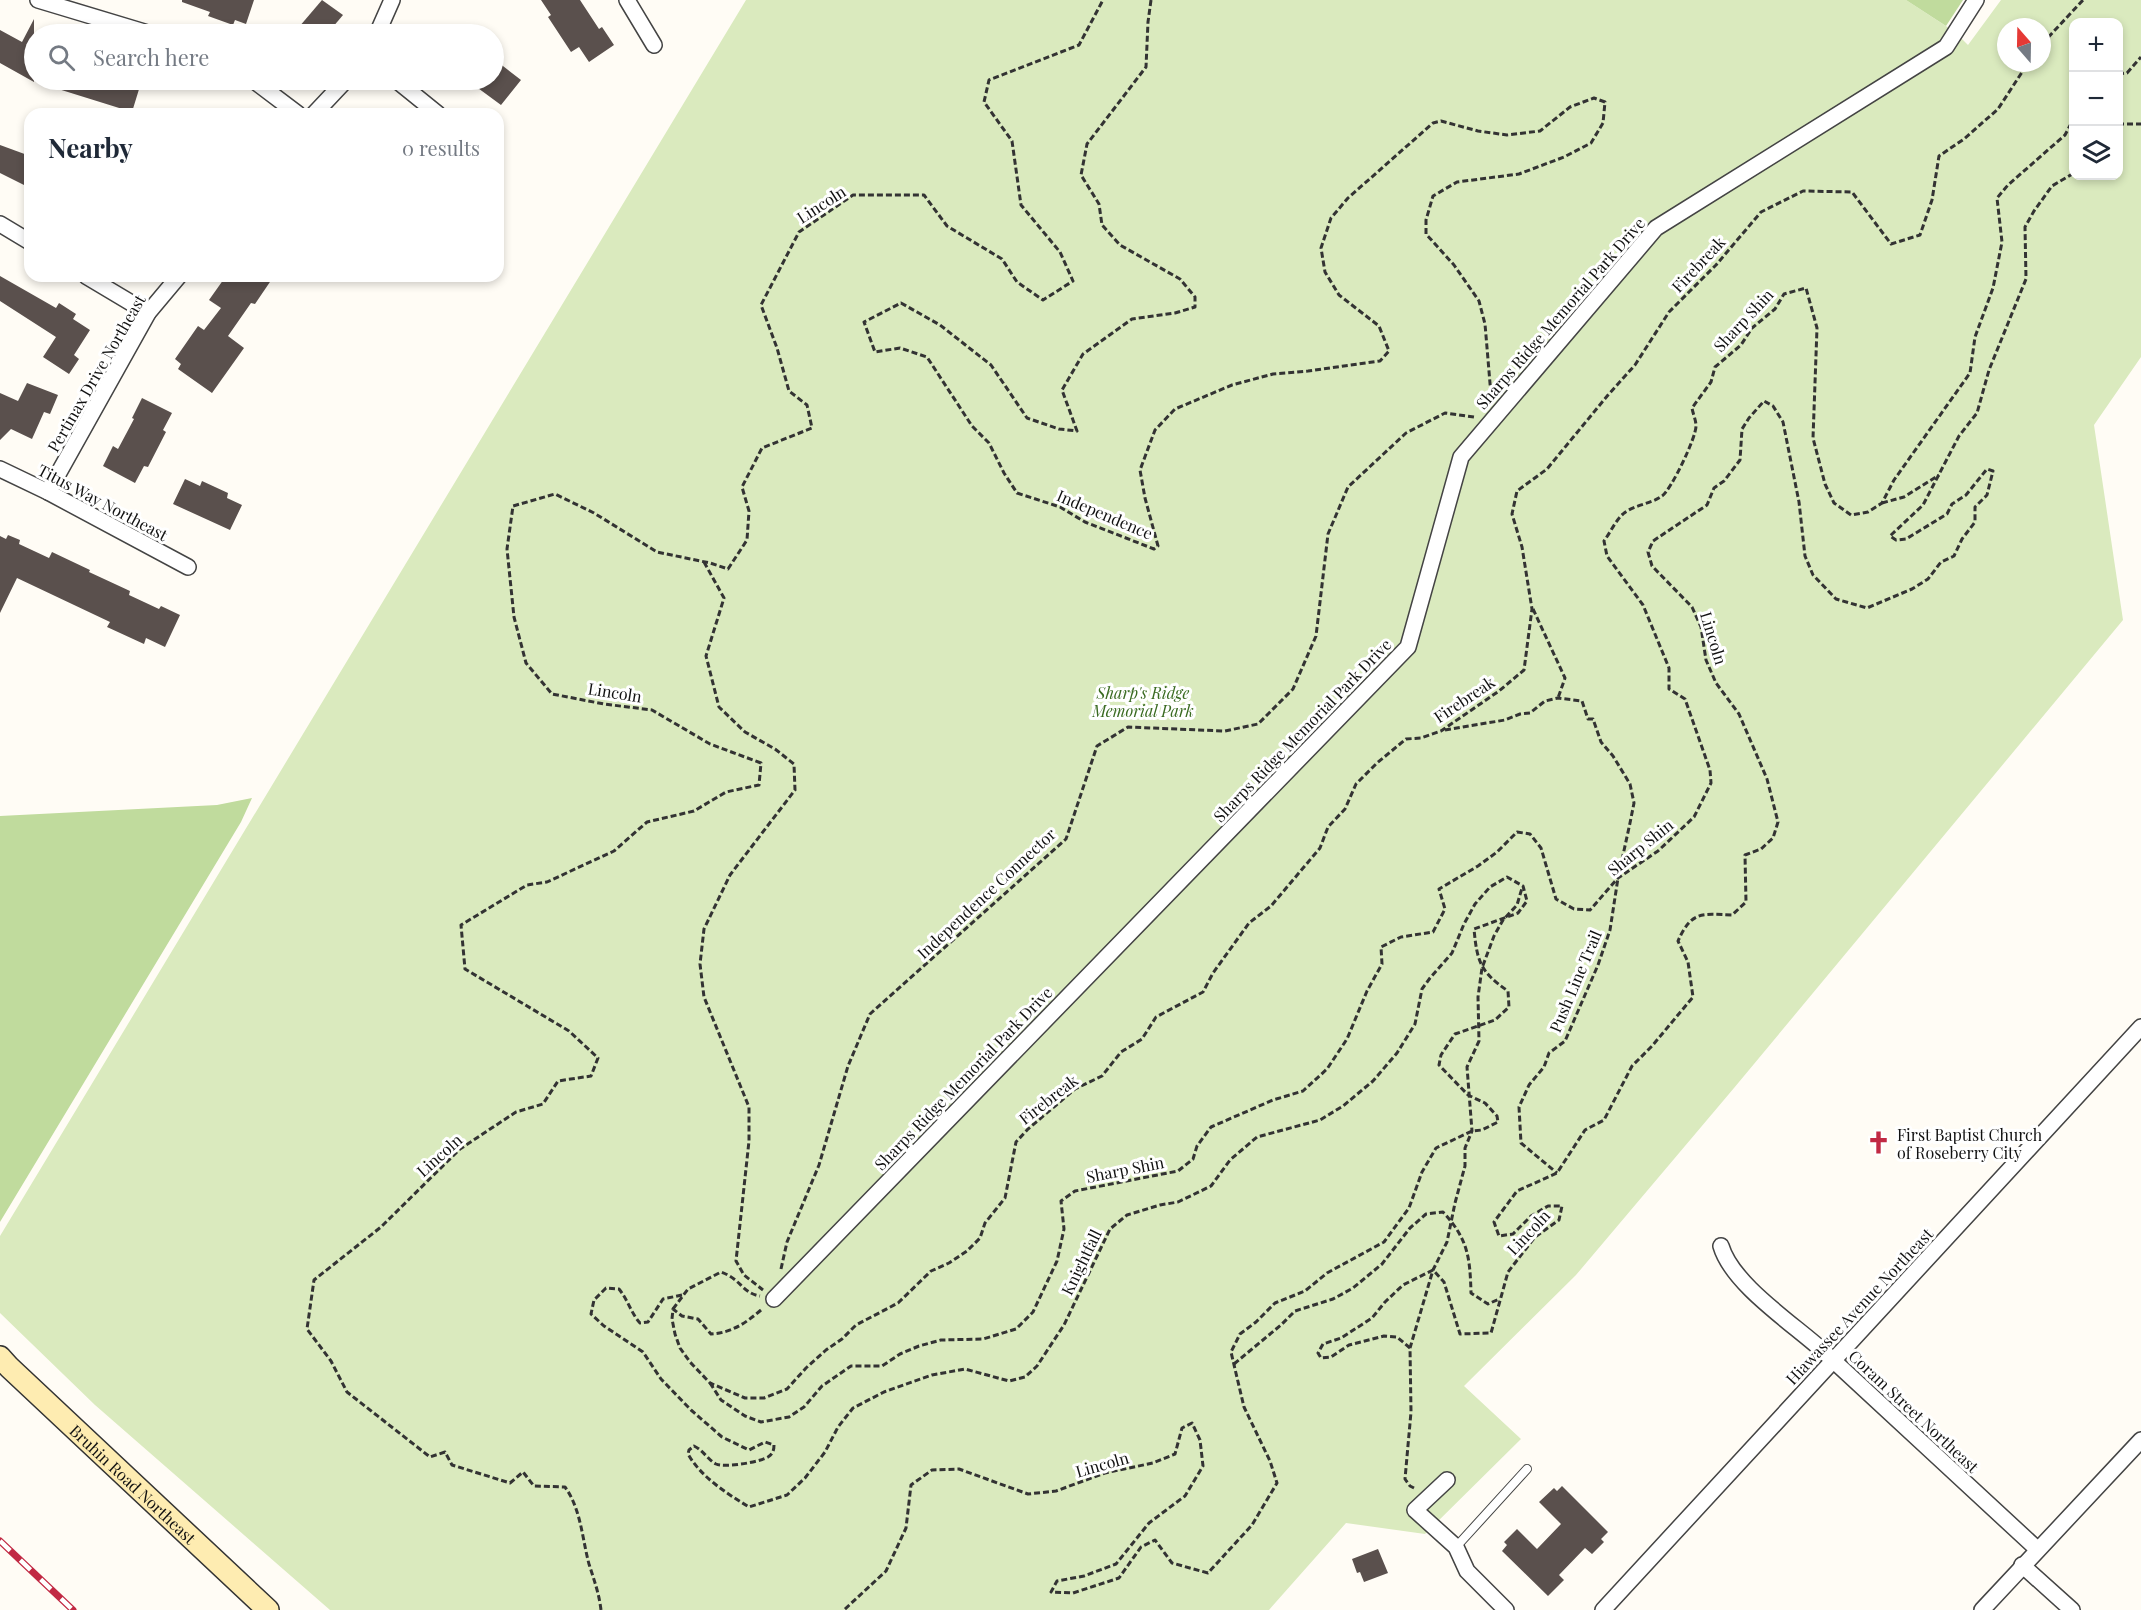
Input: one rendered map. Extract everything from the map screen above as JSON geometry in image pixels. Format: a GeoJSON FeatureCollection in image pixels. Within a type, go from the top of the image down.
{"type":"FeatureCollection","features":[{"type":"Feature","properties":{"kind":"main road","name":"Bruhin Road Northeast"},"geometry":{"type":"LineString","coordinates":[[0,1357],[268,1610]]}},
{"type":"Feature","properties":{"kind":"street"},"geometry":{"type":"LineString","coordinates":[[38,0],[118,24]]}},
{"type":"Feature","properties":{"kind":"street"},"geometry":{"type":"LineString","coordinates":[[381,24],[392,0]]}},
{"type":"Feature","properties":{"kind":"street"},"geometry":{"type":"LineString","coordinates":[[627,0],[654,45]]}},
{"type":"Feature","properties":{"kind":"street","name":"Sharps Ridge Memorial Park Drive"},"geometry":{"type":"LineString","coordinates":[[774,1299],[1408,647],[1461,457],[1656,228],[1946,47],[1976,0]]}},
{"type":"Feature","properties":{"kind":"street"},"geometry":{"type":"LineString","coordinates":[[266,90],[290,108]]}},
{"type":"Feature","properties":{"kind":"street"},"geometry":{"type":"LineString","coordinates":[[320,108],[337,90]]}},
{"type":"Feature","properties":{"kind":"street"},"geometry":{"type":"LineString","coordinates":[[408,90],[431,108]]}},
{"type":"Feature","properties":{"kind":"street"},"geometry":{"type":"LineString","coordinates":[[0,224],[24,238]]}},
{"type":"Feature","properties":{"kind":"street"},"geometry":{"type":"LineString","coordinates":[[96,282],[148,313]]}},
{"type":"Feature","properties":{"kind":"street","name":"Pertinax Drive Northeast"},"geometry":{"type":"LineString","coordinates":[[48,492],[148,313],[174,282]]}},
{"type":"Feature","properties":{"kind":"street","name":"Titus Way Northeast"},"geometry":{"type":"LineString","coordinates":[[0,469],[188,567]]}},
{"type":"Feature","properties":{"kind":"street","name":"Hiawassee Avenue Northeast"},"geometry":{"type":"LineString","coordinates":[[1603,1610],[2141,1027]]}},
{"type":"Feature","properties":{"kind":"street","name":"Coram Street Northeast"},"geometry":{"type":"LineString","coordinates":[[1721,1246],[1734,1271],[1749,1287],[1833,1360],[2037,1549]]}},
{"type":"Feature","properties":{"kind":"street"},"geometry":{"type":"LineString","coordinates":[[1982,1610],[2141,1440]]}},
{"type":"Feature","properties":{"kind":"street"},"geometry":{"type":"LineString","coordinates":[[1447,1480],[1415,1510],[1456,1547],[1467,1571],[1506,1610]]}},
{"type":"Feature","properties":{"kind":"street"},"geometry":{"type":"LineString","coordinates":[[2022,1565],[2072,1610]]}},
{"type":"Feature","properties":{"kind":"lane"},"geometry":{"type":"LineString","coordinates":[[1456,1547],[1527,1469]]}},
{"type":"Feature","properties":{"kind":"path","name":"Lincoln"},"geometry":{"type":"LineString","coordinates":[[601,1610],[599,1591],[590,1566],[575,1500],[565,1487],[534,1486],[523,1472],[510,1483],[452,1466],[445,1452],[430,1457],[347,1392],[331,1361],[308,1329],[314,1280],[381,1227],[460,1149],[516,1112],[543,1104],[558,1081],[591,1076],[598,1058],[569,1030],[465,969],[460,925],[527,885],[547,882],[614,851],[647,822],[694,811],[726,792],[759,785],[760,763],[710,744],[652,710],[552,694],[526,663],[514,617],[507,549],[513,506],[555,494],[594,513],[657,552],[729,569],[747,540],[749,511],[742,487],[762,448],[812,428],[807,405],[789,391],[777,348],[761,305],[799,232],[853,195],[924,195],[948,226],[1002,259],[1017,282],[1043,300],[1074,281],[1060,252],[1021,205],[1012,141],[984,102],[989,80],[1078,45],[1103,0]]}},
{"type":"Feature","properties":{"kind":"path","name":"Independence"},"geometry":{"type":"LineString","coordinates":[[1151,0],[1146,67],[1087,144],[1081,175],[1099,204],[1102,225],[1120,245],[1180,279],[1195,297],[1196,307],[1132,319],[1083,354],[1062,390],[1077,431],[1059,429],[1027,418],[992,364],[940,325],[901,303],[864,322],[875,352],[900,348],[927,357],[972,426],[989,443],[1017,493],[1060,507],[1085,522],[1154,549],[1158,546],[1140,470],[1155,430],[1175,409],[1232,385],[1272,374],[1308,372],[1380,361],[1389,351],[1379,326],[1339,295],[1325,272],[1321,248],[1331,218],[1348,198],[1433,123],[1441,121],[1507,135],[1540,131],[1570,107],[1594,98],[1605,102],[1603,123],[1591,143],[1564,157],[1519,174],[1457,182],[1433,196],[1426,220],[1426,234],[1454,265],[1479,301],[1485,324],[1493,419]]}},
{"type":"Feature","properties":{"kind":"path"},"geometry":{"type":"LineString","coordinates":[[2051,34],[2083,0]]}},
{"type":"Feature","properties":{"kind":"path"},"geometry":{"type":"LineString","coordinates":[[2123,73],[2127,73],[2141,57]]}},
{"type":"Feature","properties":{"kind":"path","name":"Firebreak"},"geometry":{"type":"LineString","coordinates":[[673,1309],[673,1327],[680,1348],[710,1383],[745,1398],[764,1398],[787,1389],[806,1368],[856,1325],[898,1303],[931,1271],[967,1251],[980,1238],[985,1223],[1005,1198],[1016,1142],[1075,1089],[1102,1076],[1121,1052],[1142,1039],[1156,1017],[1203,992],[1213,974],[1250,923],[1271,906],[1320,848],[1328,827],[1346,809],[1356,784],[1406,739],[1421,738],[1441,731],[1499,691],[1524,670],[1532,609],[1522,547],[1512,514],[1517,490],[1547,469],[1635,365],[1669,312],[1716,265],[1761,212],[1803,191],[1852,192],[1891,244],[1920,235],[1932,200],[1939,156],[1964,139],[1998,109],[2022,72]]}},
{"type":"Feature","properties":{"kind":"path"},"geometry":{"type":"LineString","coordinates":[[2123,124],[2141,124]]}},
{"type":"Feature","properties":{"kind":"path"},"geometry":{"type":"LineString","coordinates":[[1882,503],[1894,480],[1970,373],[1976,337],[1993,288],[2002,242],[1997,198],[2008,185],[2065,135],[2069,126]]}},
{"type":"Feature","properties":{"kind":"path","name":"Lincoln"},"geometry":{"type":"LineString","coordinates":[[1433,1270],[1444,1282],[1460,1334],[1491,1333],[1508,1272],[1535,1237],[1559,1220],[1562,1206],[1548,1206],[1531,1216],[1513,1234],[1499,1236],[1494,1222],[1517,1191],[1557,1173],[1585,1130],[1604,1120],[1632,1066],[1693,997],[1688,962],[1678,941],[1685,924],[1700,914],[1732,915],[1746,902],[1745,855],[1761,849],[1773,838],[1778,822],[1767,779],[1739,714],[1716,683],[1706,660],[1701,627],[1692,607],[1652,566],[1648,552],[1653,541],[1707,505],[1714,488],[1724,481],[1740,460],[1742,429],[1764,401],[1773,406],[1783,422],[1799,502],[1805,556],[1813,575],[1836,599],[1867,608],[1912,589],[1928,579],[1941,562],[1954,556],[1962,539],[1975,522],[1975,507],[1987,495],[1993,471],[1987,470],[1966,495],[1952,504],[1947,514],[1906,539],[1896,540],[1890,536],[1923,505],[1959,436],[1977,413],[1989,370],[2026,279],[2025,227],[2052,186],[2069,175]]}},
{"type":"Feature","properties":{"kind":"path","name":"Sharp Shin"},"geometry":{"type":"LineString","coordinates":[[710,1383],[721,1400],[745,1416],[761,1422],[789,1418],[804,1407],[822,1386],[851,1366],[882,1366],[900,1354],[941,1340],[983,1339],[1016,1329],[1033,1312],[1057,1261],[1064,1229],[1061,1201],[1075,1191],[1178,1171],[1193,1159],[1197,1146],[1211,1127],[1273,1100],[1304,1090],[1327,1070],[1347,1039],[1367,991],[1383,964],[1381,947],[1401,937],[1433,932],[1445,909],[1439,889],[1478,866],[1497,852],[1517,832],[1530,834],[1540,848],[1556,899],[1574,909],[1590,910],[1618,878],[1658,851],[1694,817],[1711,783],[1710,770],[1685,699],[1669,689],[1669,668],[1643,605],[1607,556],[1604,541],[1623,514],[1664,496],[1679,471],[1684,456],[1691,448],[1696,425],[1692,408],[1711,382],[1715,367],[1741,345],[1752,328],[1775,309],[1784,294],[1806,288],[1817,328],[1813,438],[1825,484],[1834,503],[1851,515],[1868,512],[1882,503]]}},
{"type":"Feature","properties":{"kind":"path","name":"Independence Connector"},"geometry":{"type":"LineString","coordinates":[[774,1299],[787,1242],[819,1165],[848,1066],[870,1014],[1065,839],[1097,746],[1128,727],[1225,731],[1258,724],[1293,688],[1316,636],[1328,534],[1348,487],[1406,433],[1445,413],[1493,419]]}},
{"type":"Feature","properties":{"kind":"path"},"geometry":{"type":"LineString","coordinates":[[1882,503],[1904,497],[1939,474]]}},
{"type":"Feature","properties":{"kind":"path"},"geometry":{"type":"LineString","coordinates":[[704,562],[724,598],[706,656],[719,707],[745,732],[775,749],[794,764],[795,789],[730,875],[704,929],[700,964],[704,998],[749,1107],[749,1141],[736,1261],[744,1275],[774,1299]]}},
{"type":"Feature","properties":{"kind":"path"},"geometry":{"type":"LineString","coordinates":[[1441,731],[1505,720],[1530,713],[1545,701],[1558,698],[1565,678],[1532,609]]}},
{"type":"Feature","properties":{"kind":"path","name":"Push Line Trail"},"geometry":{"type":"LineString","coordinates":[[1557,1173],[1521,1143],[1519,1107],[1529,1084],[1544,1066],[1549,1053],[1565,1041],[1598,965],[1610,930],[1634,802],[1630,784],[1601,742],[1593,719],[1588,719],[1582,701],[1558,698]]}},
{"type":"Feature","properties":{"kind":"path","name":"Knightfall"},"geometry":{"type":"LineString","coordinates":[[682,1295],[663,1299],[648,1322],[640,1323],[633,1315],[630,1304],[620,1289],[606,1288],[594,1300],[591,1314],[604,1326],[643,1352],[661,1379],[722,1437],[749,1449],[765,1442],[774,1445],[773,1453],[767,1458],[730,1465],[717,1464],[694,1446],[688,1454],[693,1463],[707,1476],[726,1493],[748,1506],[787,1495],[805,1478],[825,1452],[838,1427],[853,1408],[884,1392],[932,1375],[965,1370],[1009,1381],[1025,1377],[1038,1366],[1064,1325],[1110,1229],[1127,1215],[1160,1204],[1178,1202],[1211,1186],[1230,1160],[1257,1137],[1320,1120],[1343,1106],[1373,1081],[1397,1053],[1415,1024],[1422,989],[1452,953],[1475,904],[1490,887],[1507,877],[1523,886]]}},
{"type":"Feature","properties":{"kind":"path"},"geometry":{"type":"LineString","coordinates":[[1499,1299],[1488,1304],[1471,1293],[1470,1260],[1462,1237],[1443,1212],[1426,1214],[1410,1228],[1382,1264],[1353,1288],[1333,1299],[1295,1311],[1234,1364],[1231,1352],[1240,1334],[1275,1303],[1305,1291],[1327,1273],[1384,1242],[1409,1208],[1422,1172],[1436,1148],[1498,1122],[1497,1116],[1485,1103],[1468,1095],[1439,1065],[1441,1055],[1455,1034],[1495,1020],[1509,1007],[1508,991],[1482,968],[1476,948],[1474,929],[1518,914],[1527,901],[1523,886]]}},
{"type":"Feature","properties":{"kind":"path"},"geometry":{"type":"LineString","coordinates":[[1418,1489],[1410,1486],[1405,1479],[1411,1420],[1410,1348],[1433,1270],[1447,1242],[1465,1166],[1465,1148],[1472,1131],[1467,1067],[1479,1041],[1478,997],[1482,968],[1503,920],[1517,905],[1523,886]]}},
{"type":"Feature","properties":{"kind":"path"},"geometry":{"type":"LineString","coordinates":[[1410,1348],[1397,1337],[1384,1336],[1349,1345],[1331,1357],[1321,1358],[1318,1353],[1323,1344],[1341,1338],[1372,1318],[1384,1302],[1403,1285],[1433,1270]]}},
{"type":"Feature","properties":{"kind":"path"},"geometry":{"type":"LineString","coordinates":[[721,1272],[734,1276],[751,1294],[774,1299],[739,1327],[720,1334],[711,1334],[698,1318],[682,1316],[673,1309],[688,1289],[721,1272]]}},
{"type":"Feature","properties":{"kind":"path","name":"Lincoln"},"geometry":{"type":"LineString","coordinates":[[844,1610],[886,1571],[906,1528],[911,1485],[932,1470],[959,1469],[1028,1494],[1056,1491],[1104,1473],[1153,1463],[1176,1454],[1182,1428],[1192,1422],[1200,1440],[1203,1466],[1185,1496],[1149,1523],[1116,1564],[1084,1576],[1057,1581],[1051,1592],[1073,1593],[1119,1578],[1141,1547],[1155,1540],[1173,1563],[1208,1573],[1252,1526],[1276,1484],[1270,1461],[1244,1407],[1234,1364]]}},
{"type":"Feature","properties":{"kind":"green space","name":"Sharp's Ridge Memorial Park"},"geometry":{"type":"Polygon","coordinates":[[[746,0],[1906,0],[1955,32],[1968,45],[2001,0],[2141,0],[2141,357],[2094,425],[2123,620],[1576,1275],[1464,1386],[1521,1439],[1425,1534],[1346,1523],[1269,1610],[330,1610],[95,1405],[0,1313],[0,1236],[746,0]]]}},
{"type":"Feature","properties":{"kind":"green space"},"geometry":{"type":"Polygon","coordinates":[[[1906,0],[1963,0],[1946,26],[1906,0]]]}},
{"type":"Feature","properties":{"kind":"green space"},"geometry":{"type":"Polygon","coordinates":[[[252,798],[241,822],[0,1222],[0,816],[217,805],[252,798]]]}},
{"type":"Feature","properties":{"kind":"building"},"geometry":{"type":"Polygon","coordinates":[[[182,0],[254,0],[246,24],[235,20],[233,24],[230,24],[208,16],[210,12],[182,2],[182,0]]]}},
{"type":"Feature","properties":{"kind":"building"},"geometry":{"type":"Polygon","coordinates":[[[322,0],[343,15],[335,24],[302,24],[322,0]]]}},
{"type":"Feature","properties":{"kind":"building"},"geometry":{"type":"Polygon","coordinates":[[[541,0],[580,0],[599,29],[602,27],[614,45],[589,62],[579,47],[571,52],[548,17],[551,15],[541,0]]]}},
{"type":"Feature","properties":{"kind":"building"},"geometry":{"type":"Polygon","coordinates":[[[0,30],[22,42],[24,38],[24,76],[0,63],[0,30]]]}},
{"type":"Feature","properties":{"kind":"building"},"geometry":{"type":"Polygon","coordinates":[[[504,67],[521,80],[501,105],[481,90],[504,90],[504,67]]]}},
{"type":"Feature","properties":{"kind":"building"},"geometry":{"type":"Polygon","coordinates":[[[61,90],[139,90],[133,108],[119,108],[61,90]]]}},
{"type":"Feature","properties":{"kind":"building"},"geometry":{"type":"Polygon","coordinates":[[[0,145],[24,154],[24,185],[0,173],[0,145]]]}},
{"type":"Feature","properties":{"kind":"building"},"geometry":{"type":"Polygon","coordinates":[[[0,276],[56,308],[59,303],[76,314],[73,319],[90,330],[74,355],[79,359],[69,374],[43,357],[56,337],[0,301],[0,276]]]}},
{"type":"Feature","properties":{"kind":"building"},"geometry":{"type":"Polygon","coordinates":[[[222,282],[270,282],[255,304],[251,303],[228,336],[244,348],[212,393],[178,369],[181,364],[175,359],[198,326],[204,330],[221,308],[209,300],[222,282]]]}},
{"type":"Feature","properties":{"kind":"building"},"geometry":{"type":"Polygon","coordinates":[[[27,383],[58,395],[50,414],[44,412],[32,439],[11,429],[0,440],[0,393],[18,401],[27,383]]]}},
{"type":"Feature","properties":{"kind":"building"},"geometry":{"type":"Polygon","coordinates":[[[142,398],[172,413],[163,430],[166,432],[148,467],[144,466],[135,483],[103,466],[113,446],[118,449],[142,398]]]}},
{"type":"Feature","properties":{"kind":"building"},"geometry":{"type":"Polygon","coordinates":[[[185,479],[200,486],[202,481],[228,493],[227,498],[242,505],[230,530],[173,504],[185,479]]]}},
{"type":"Feature","properties":{"kind":"building"},"geometry":{"type":"Polygon","coordinates":[[[8,535],[20,540],[19,544],[49,558],[52,552],[130,591],[129,595],[159,609],[161,606],[180,615],[165,647],[146,638],[144,644],[107,627],[110,622],[17,578],[0,613],[0,536],[6,539],[8,535]]]}},
{"type":"Feature","properties":{"kind":"building"},"geometry":{"type":"Polygon","coordinates":[[[1562,1486],[1608,1532],[1601,1539],[1604,1542],[1592,1554],[1585,1548],[1559,1575],[1564,1580],[1548,1596],[1502,1551],[1507,1545],[1504,1542],[1517,1529],[1537,1549],[1561,1524],[1539,1502],[1554,1488],[1557,1491],[1562,1486]]]}},
{"type":"Feature","properties":{"kind":"building"},"geometry":{"type":"Polygon","coordinates":[[[1378,1549],[1388,1573],[1364,1582],[1360,1572],[1357,1573],[1352,1559],[1378,1549]]]}},
{"type":"Feature","properties":{"kind":"railway"},"geometry":{"type":"LineString","coordinates":[[0,1541],[73,1610]]}},
{"type":"Feature","properties":{"kind":"place","name":"First Baptist Church of Roseberry City"},"geometry":{"type":"Point","coordinates":[1879,1143]}}]}
